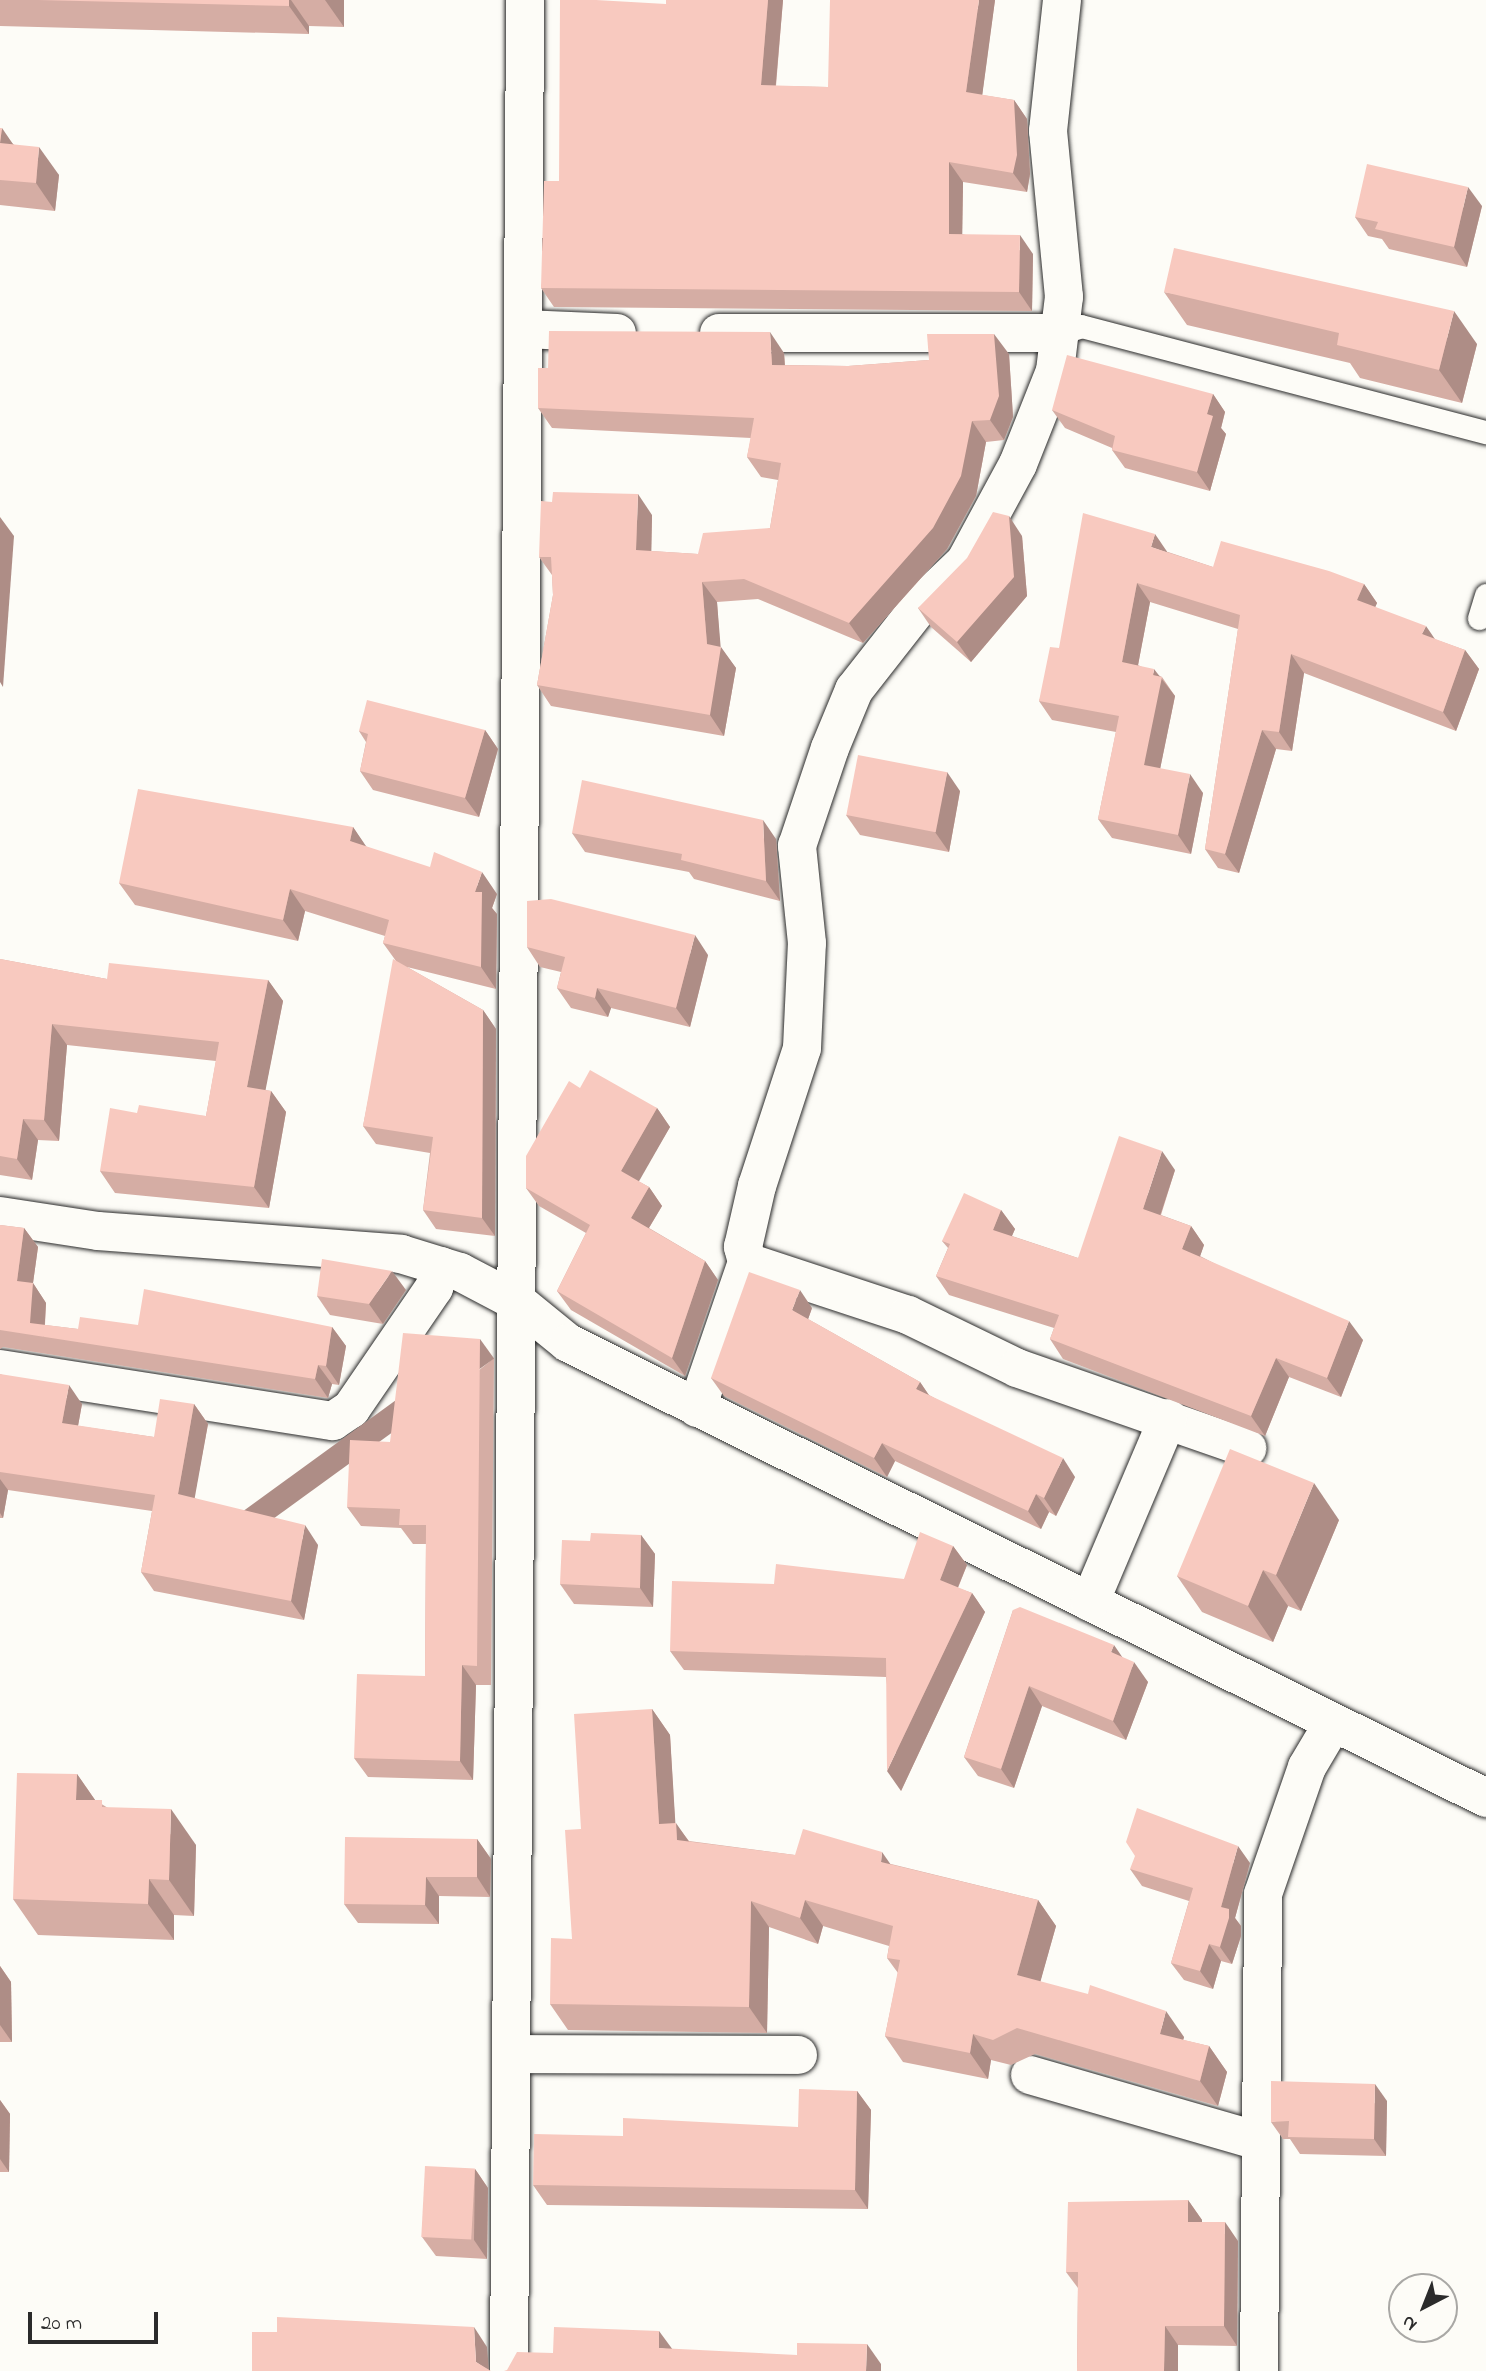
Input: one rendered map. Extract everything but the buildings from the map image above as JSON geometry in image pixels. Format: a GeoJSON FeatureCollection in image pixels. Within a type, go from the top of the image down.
{"type":"FeatureCollection","features":[{"type":"Feature","properties":{"kind":"street"},"geometry":{"type":"LineString","coordinates":[[509,2371],[519,1303],[525,0]]}},
{"type":"Feature","properties":{"kind":"street"},"geometry":{"type":"LineString","coordinates":[[697,1408],[747,1262],[743,1247],[757,1186],[802,1048],[807,943],[797,846],[821,773],[854,690],[923,602],[965,562],[995,509],[1055,371],[1064,297],[1048,131],[1062,0]]}},
{"type":"Feature","properties":{"kind":"street"},"geometry":{"type":"LineString","coordinates":[[523,329],[671,333],[1060,332]]}},
{"type":"Feature","properties":{"kind":"street"},"geometry":{"type":"LineString","coordinates":[[0,1216],[98,1231],[401,1254],[441,1266],[519,1303],[568,1343],[1486,1798]]}},
{"type":"Feature","properties":{"kind":"street"},"geometry":{"type":"LineString","coordinates":[[747,1262],[908,1315],[1017,1367],[1247,1448]]}},
{"type":"Feature","properties":{"kind":"street"},"geometry":{"type":"LineString","coordinates":[[0,1369],[333,1421],[358,1399],[434,1288],[441,1266]]}},
{"type":"Feature","properties":{"kind":"street"},"geometry":{"type":"LineString","coordinates":[[1090,1602],[1168,1418]]}},
{"type":"Feature","properties":{"kind":"street"},"geometry":{"type":"LineString","coordinates":[[1259,2371],[1262,1894],[1307,1768],[1333,1723]]}},
{"type":"Feature","properties":{"kind":"street"},"geometry":{"type":"LineString","coordinates":[[511,2054],[798,2055]]}},
{"type":"Feature","properties":{"kind":"street"},"geometry":{"type":"LineString","coordinates":[[1030,2075],[1259,2141]]}},
{"type":"Feature","properties":{"kind":"lane"},"geometry":{"type":"LineString","coordinates":[[1060,332],[1082,326],[1486,432]]}},
{"type":"Feature","properties":{"kind":"lane"},"geometry":{"type":"LineString","coordinates":[[1479,618],[1486,596]]}}]}
